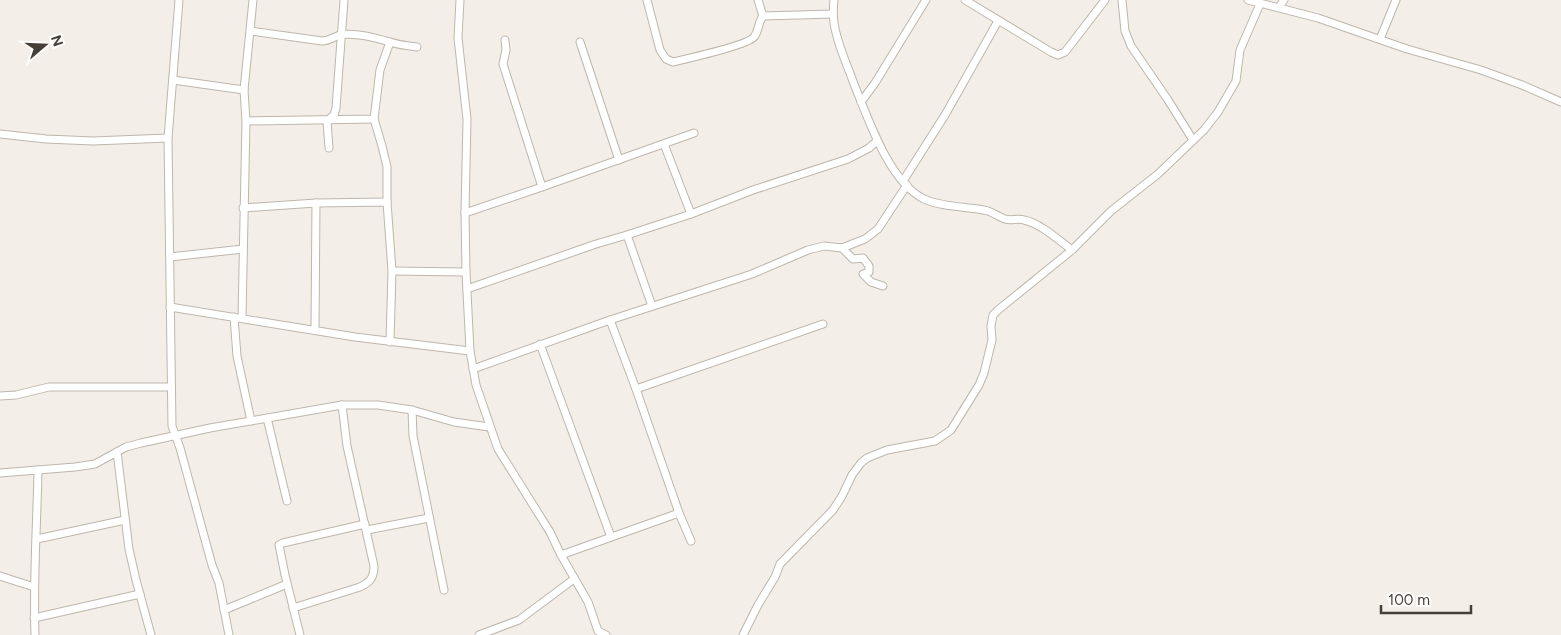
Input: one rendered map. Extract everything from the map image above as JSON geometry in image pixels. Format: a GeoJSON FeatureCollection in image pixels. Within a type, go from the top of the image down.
{"type":"FeatureCollection","features":[{"type":"Feature","properties":{"kind":"street"},"geometry":{"type":"LineString","coordinates":[[179,0],[168,138],[172,426],[219,584],[228,635]]}},
{"type":"Feature","properties":{"kind":"street"},"geometry":{"type":"LineString","coordinates":[[251,421],[237,356],[243,249],[246,121],[244,90],[253,0]]}},
{"type":"Feature","properties":{"kind":"street"},"geometry":{"type":"LineString","coordinates":[[327,121],[334,115],[336,108],[344,0]]}},
{"type":"Feature","properties":{"kind":"street"},"geometry":{"type":"LineString","coordinates":[[460,0],[458,38],[467,119],[466,272],[470,351],[476,385],[498,449],[550,532],[588,602],[598,631],[606,635]]}},
{"type":"Feature","properties":{"kind":"street"},"geometry":{"type":"LineString","coordinates":[[647,0],[660,50],[666,59],[673,62],[734,47],[750,40],[754,37],[763,16]]}},
{"type":"Feature","properties":{"kind":"street"},"geometry":{"type":"LineString","coordinates":[[758,0],[763,16]]}},
{"type":"Feature","properties":{"kind":"street"},"geometry":{"type":"LineString","coordinates":[[834,0],[833,14],[838,38],[861,102],[878,141],[904,183],[925,199],[956,207],[987,211],[1005,219],[1029,221],[1072,250]]}},
{"type":"Feature","properties":{"kind":"street"},"geometry":{"type":"LineString","coordinates":[[861,102],[875,83],[926,0]]}},
{"type":"Feature","properties":{"kind":"street"},"geometry":{"type":"LineString","coordinates":[[965,0],[1051,52],[1062,54],[1086,27],[1105,0]]}},
{"type":"Feature","properties":{"kind":"street"},"geometry":{"type":"LineString","coordinates":[[1122,0],[1125,30],[1130,46],[1168,100],[1193,140]]}},
{"type":"Feature","properties":{"kind":"street"},"geometry":{"type":"LineString","coordinates":[[1248,0],[1318,18],[1407,49],[1481,70],[1561,102]]}},
{"type":"Feature","properties":{"kind":"street"},"geometry":{"type":"LineString","coordinates":[[1279,7],[1284,0]]}},
{"type":"Feature","properties":{"kind":"street"},"geometry":{"type":"LineString","coordinates":[[1380,39],[1396,0]]}},
{"type":"Feature","properties":{"kind":"street"},"geometry":{"type":"LineString","coordinates":[[743,635],[780,564],[833,510],[852,475],[861,463],[887,450],[935,441],[951,430],[979,385],[984,373],[992,340],[990,331],[993,315],[1018,292],[1072,250],[1111,211],[1158,174],[1211,122],[1236,81],[1240,50],[1260,4]]}},
{"type":"Feature","properties":{"kind":"street"},"geometry":{"type":"LineString","coordinates":[[763,16],[833,14]]}},
{"type":"Feature","properties":{"kind":"street"},"geometry":{"type":"LineString","coordinates":[[473,369],[610,320],[752,274],[808,250],[824,246],[842,248],[872,234],[878,229],[998,21]]}},
{"type":"Feature","properties":{"kind":"street"},"geometry":{"type":"LineString","coordinates":[[251,31],[322,41],[340,36],[366,36],[417,47]]}},
{"type":"Feature","properties":{"kind":"street"},"geometry":{"type":"LineString","coordinates":[[505,40],[506,50],[503,64],[542,187]]}},
{"type":"Feature","properties":{"kind":"street"},"geometry":{"type":"LineString","coordinates":[[390,42],[380,70],[374,119],[386,167],[392,271],[390,342]]}},
{"type":"Feature","properties":{"kind":"street"},"geometry":{"type":"LineString","coordinates":[[580,42],[619,160]]}},
{"type":"Feature","properties":{"kind":"street"},"geometry":{"type":"LineString","coordinates":[[173,80],[244,90]]}},
{"type":"Feature","properties":{"kind":"street"},"geometry":{"type":"LineString","coordinates":[[246,121],[374,119]]}},
{"type":"Feature","properties":{"kind":"street"},"geometry":{"type":"LineString","coordinates":[[327,121],[329,148]]}},
{"type":"Feature","properties":{"kind":"street"},"geometry":{"type":"LineString","coordinates":[[465,213],[694,133]]}},
{"type":"Feature","properties":{"kind":"street"},"geometry":{"type":"LineString","coordinates":[[0,134],[46,139],[94,141],[168,138]]}},
{"type":"Feature","properties":{"kind":"street"},"geometry":{"type":"LineString","coordinates":[[467,289],[848,159],[870,148],[878,141]]}},
{"type":"Feature","properties":{"kind":"street"},"geometry":{"type":"LineString","coordinates":[[664,144],[691,214]]}},
{"type":"Feature","properties":{"kind":"street"},"geometry":{"type":"LineString","coordinates":[[243,208],[387,202]]}},
{"type":"Feature","properties":{"kind":"street"},"geometry":{"type":"LineString","coordinates":[[315,329],[316,204]]}},
{"type":"Feature","properties":{"kind":"street"},"geometry":{"type":"LineString","coordinates":[[627,235],[652,306]]}},
{"type":"Feature","properties":{"kind":"street"},"geometry":{"type":"LineString","coordinates":[[842,248],[853,259],[863,258],[869,266],[869,272],[863,274],[871,282],[883,286]]}},
{"type":"Feature","properties":{"kind":"street"},"geometry":{"type":"LineString","coordinates":[[170,257],[243,249]]}},
{"type":"Feature","properties":{"kind":"street"},"geometry":{"type":"LineString","coordinates":[[392,271],[466,272]]}},
{"type":"Feature","properties":{"kind":"street"},"geometry":{"type":"LineString","coordinates":[[170,307],[390,342],[470,351]]}},
{"type":"Feature","properties":{"kind":"street"},"geometry":{"type":"LineString","coordinates":[[610,320],[690,541]]}},
{"type":"Feature","properties":{"kind":"street"},"geometry":{"type":"LineString","coordinates":[[636,389],[823,324]]}},
{"type":"Feature","properties":{"kind":"street"},"geometry":{"type":"LineString","coordinates":[[540,344],[611,537]]}},
{"type":"Feature","properties":{"kind":"street"},"geometry":{"type":"LineString","coordinates":[[0,396],[16,395],[49,387],[171,387]]}},
{"type":"Feature","properties":{"kind":"street"},"geometry":{"type":"LineString","coordinates":[[0,473],[95,464],[117,452],[141,443],[342,404],[378,405],[412,410],[454,422],[489,427]]}},
{"type":"Feature","properties":{"kind":"street"},"geometry":{"type":"LineString","coordinates":[[293,608],[369,583],[373,577],[374,566],[348,446],[342,404]]}},
{"type":"Feature","properties":{"kind":"street"},"geometry":{"type":"LineString","coordinates":[[412,410],[413,436],[444,590]]}},
{"type":"Feature","properties":{"kind":"street"},"geometry":{"type":"LineString","coordinates":[[267,418],[287,501]]}},
{"type":"Feature","properties":{"kind":"street"},"geometry":{"type":"LineString","coordinates":[[117,452],[131,557],[151,635]]}},
{"type":"Feature","properties":{"kind":"street"},"geometry":{"type":"LineString","coordinates":[[35,635],[34,587],[38,470]]}},
{"type":"Feature","properties":{"kind":"street"},"geometry":{"type":"LineString","coordinates":[[561,555],[679,513]]}},
{"type":"Feature","properties":{"kind":"street"},"geometry":{"type":"LineString","coordinates":[[300,635],[279,545],[366,527],[429,518]]}},
{"type":"Feature","properties":{"kind":"street"},"geometry":{"type":"LineString","coordinates":[[37,539],[125,520]]}},
{"type":"Feature","properties":{"kind":"street"},"geometry":{"type":"LineString","coordinates":[[0,576],[34,587]]}},
{"type":"Feature","properties":{"kind":"street"},"geometry":{"type":"LineString","coordinates":[[479,635],[519,620],[574,579]]}},
{"type":"Feature","properties":{"kind":"street"},"geometry":{"type":"LineString","coordinates":[[224,610],[287,584]]}},
{"type":"Feature","properties":{"kind":"street"},"geometry":{"type":"LineString","coordinates":[[34,618],[140,594]]}}]}
